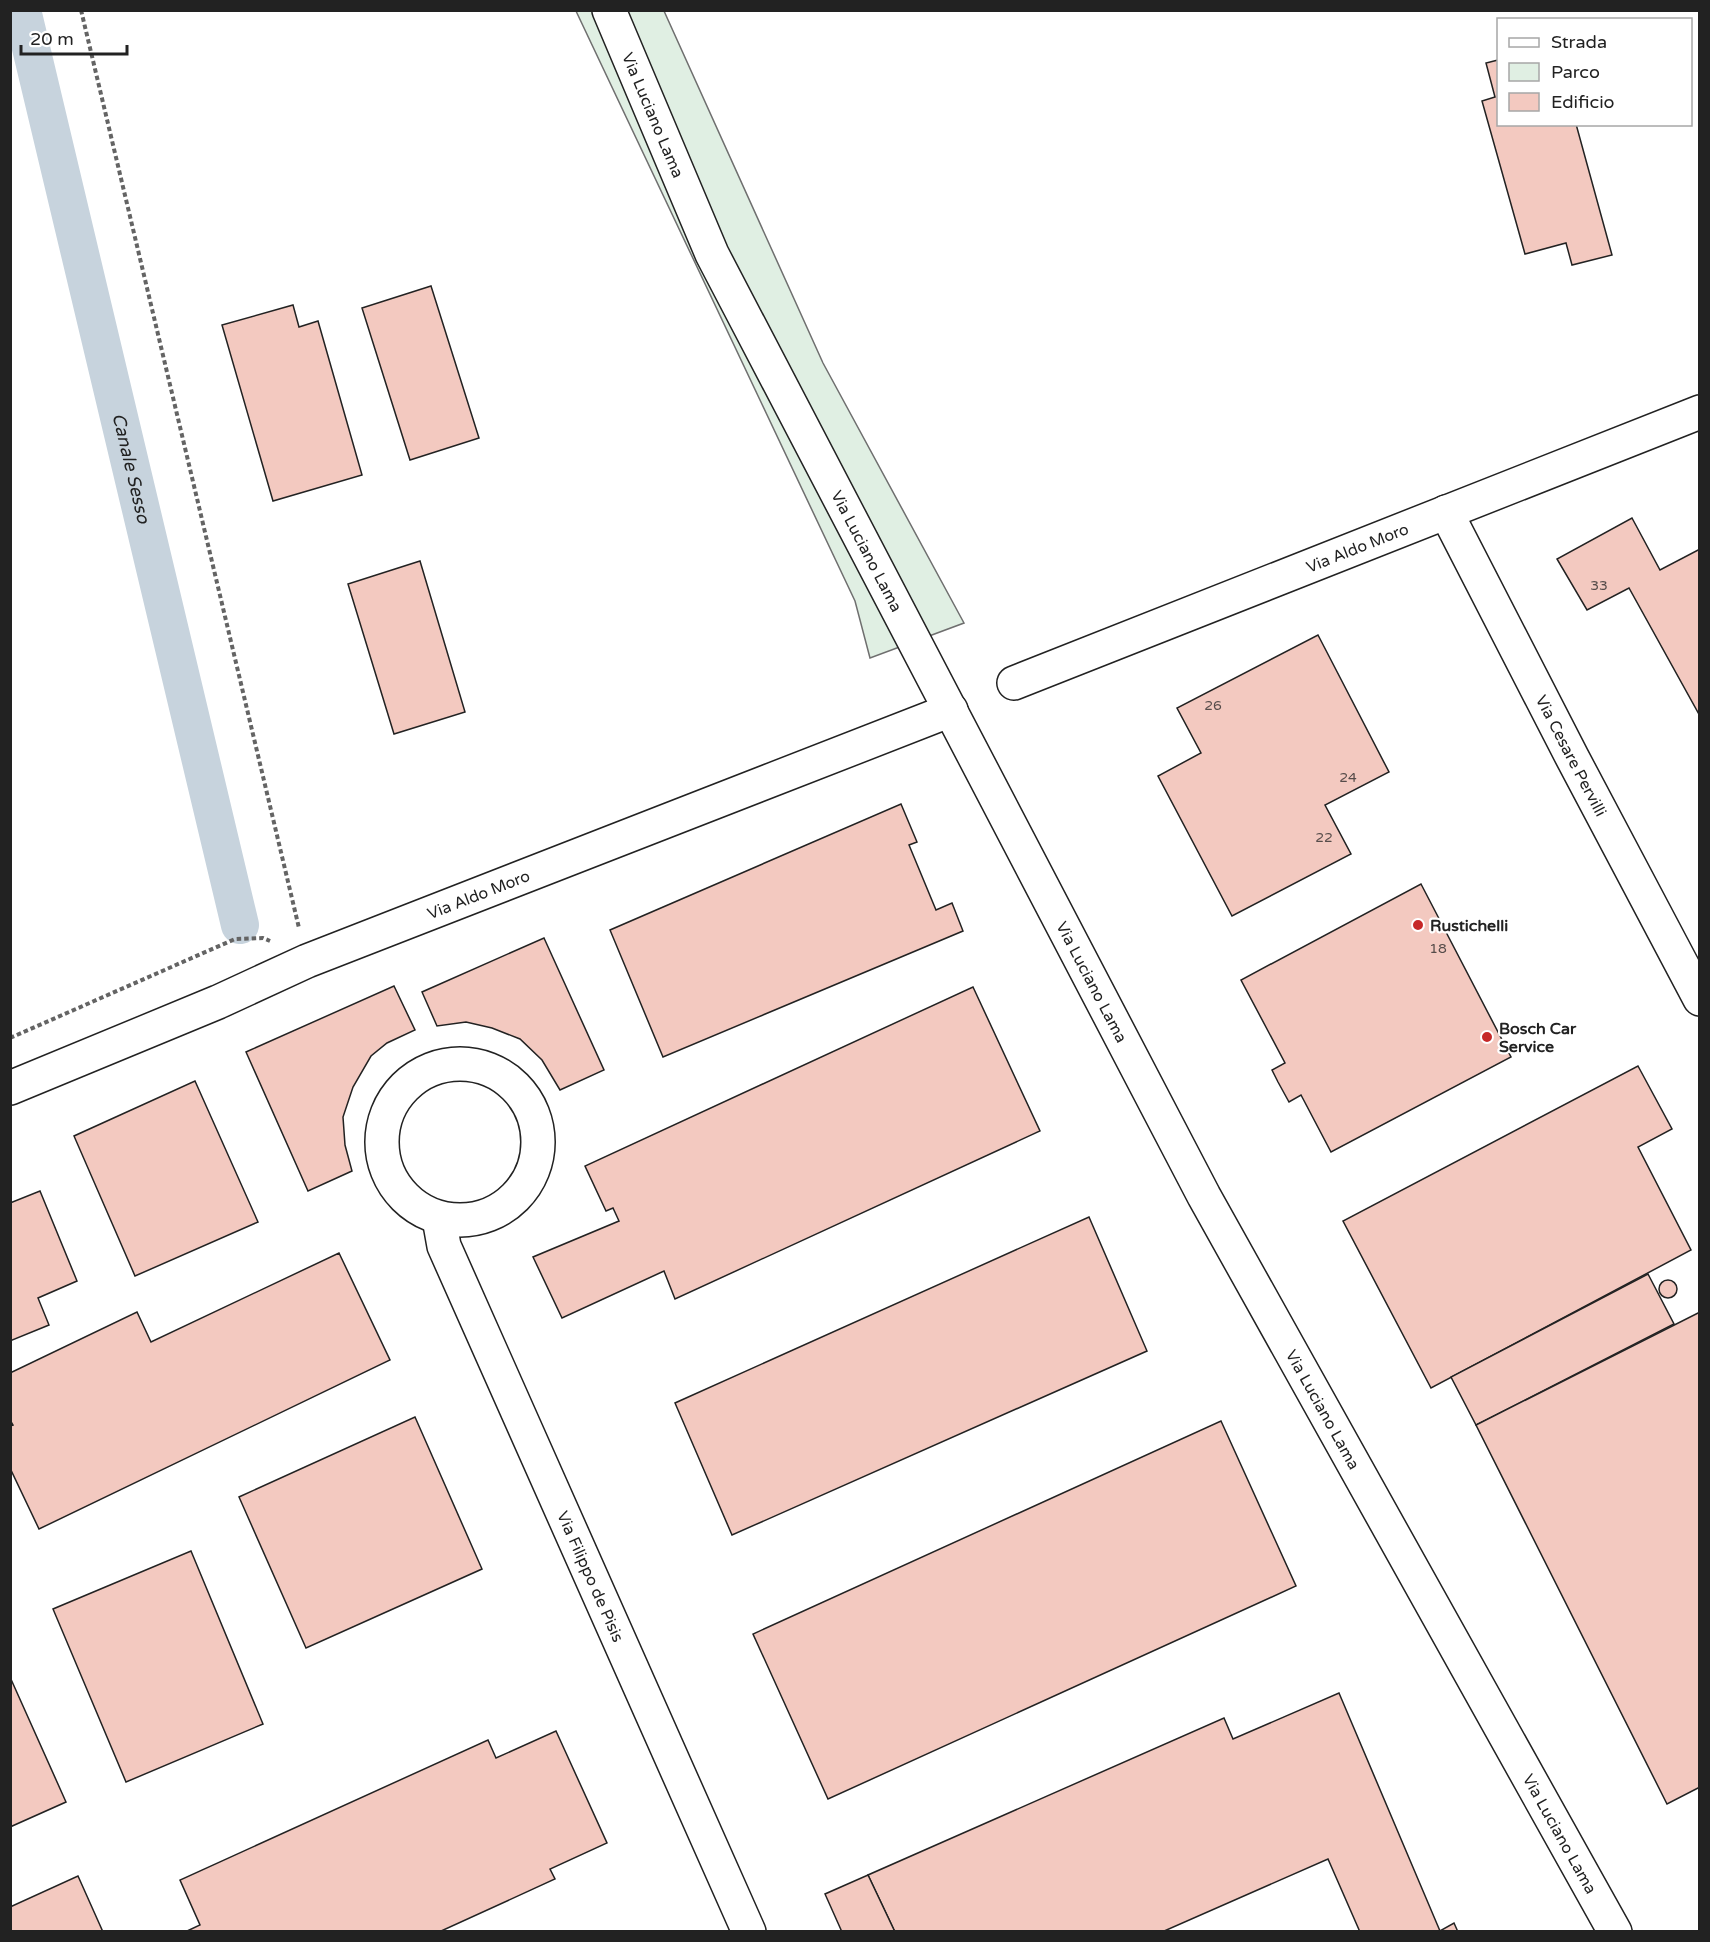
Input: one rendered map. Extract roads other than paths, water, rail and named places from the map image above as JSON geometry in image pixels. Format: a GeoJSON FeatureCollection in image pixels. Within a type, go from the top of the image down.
{"type":"FeatureCollection","features":[{"type":"Feature","properties":{"kind":"street","name":"Via Luciano Lama"},"geometry":{"type":"LineString","coordinates":[[609,10],[712,254],[1204,1196],[1615,1932]]}},
{"type":"Feature","properties":{"kind":"street","name":"Via Aldo Moro"},"geometry":{"type":"LineString","coordinates":[[1014,683],[1700,412]]}},
{"type":"Feature","properties":{"kind":"street","name":"Via Cesare Pervilli"},"geometry":{"type":"LineString","coordinates":[[1446,512],[1700,999]]}},
{"type":"Feature","properties":{"kind":"street","name":"Via Aldo Moro"},"geometry":{"type":"LineString","coordinates":[[10,1088],[218,1002],[305,962],[951,710]]}},
{"type":"Feature","properties":{"kind":"street"},"geometry":{"type":"LineString","coordinates":[[460,1064],[484,1068],[507,1080],[525,1099],[536,1124],[538,1151],[533,1168],[530,1177],[514,1199],[492,1214],[466,1221],[439,1218],[416,1208],[398,1191],[386,1169],[381,1144],[385,1120],[396,1097],[413,1080],[435,1068],[460,1064]]}},
{"type":"Feature","properties":{"kind":"street","name":"Via Filippo de Pisis"},"geometry":{"type":"LineString","coordinates":[[439,1218],[444,1246],[749,1932]]}},
{"type":"Feature","properties":{"kind":"waterway","name":"Canale Sesso"},"geometry":{"type":"LineString","coordinates":[[22,10],[240,925]]}},
{"type":"Feature","properties":{"kind":"place","name":"Rustichelli"},"geometry":{"type":"Point","coordinates":[1418,925]}},
{"type":"Feature","properties":{"kind":"place","name":"Bosch Car Service"},"geometry":{"type":"Point","coordinates":[1487,1037]}}]}
